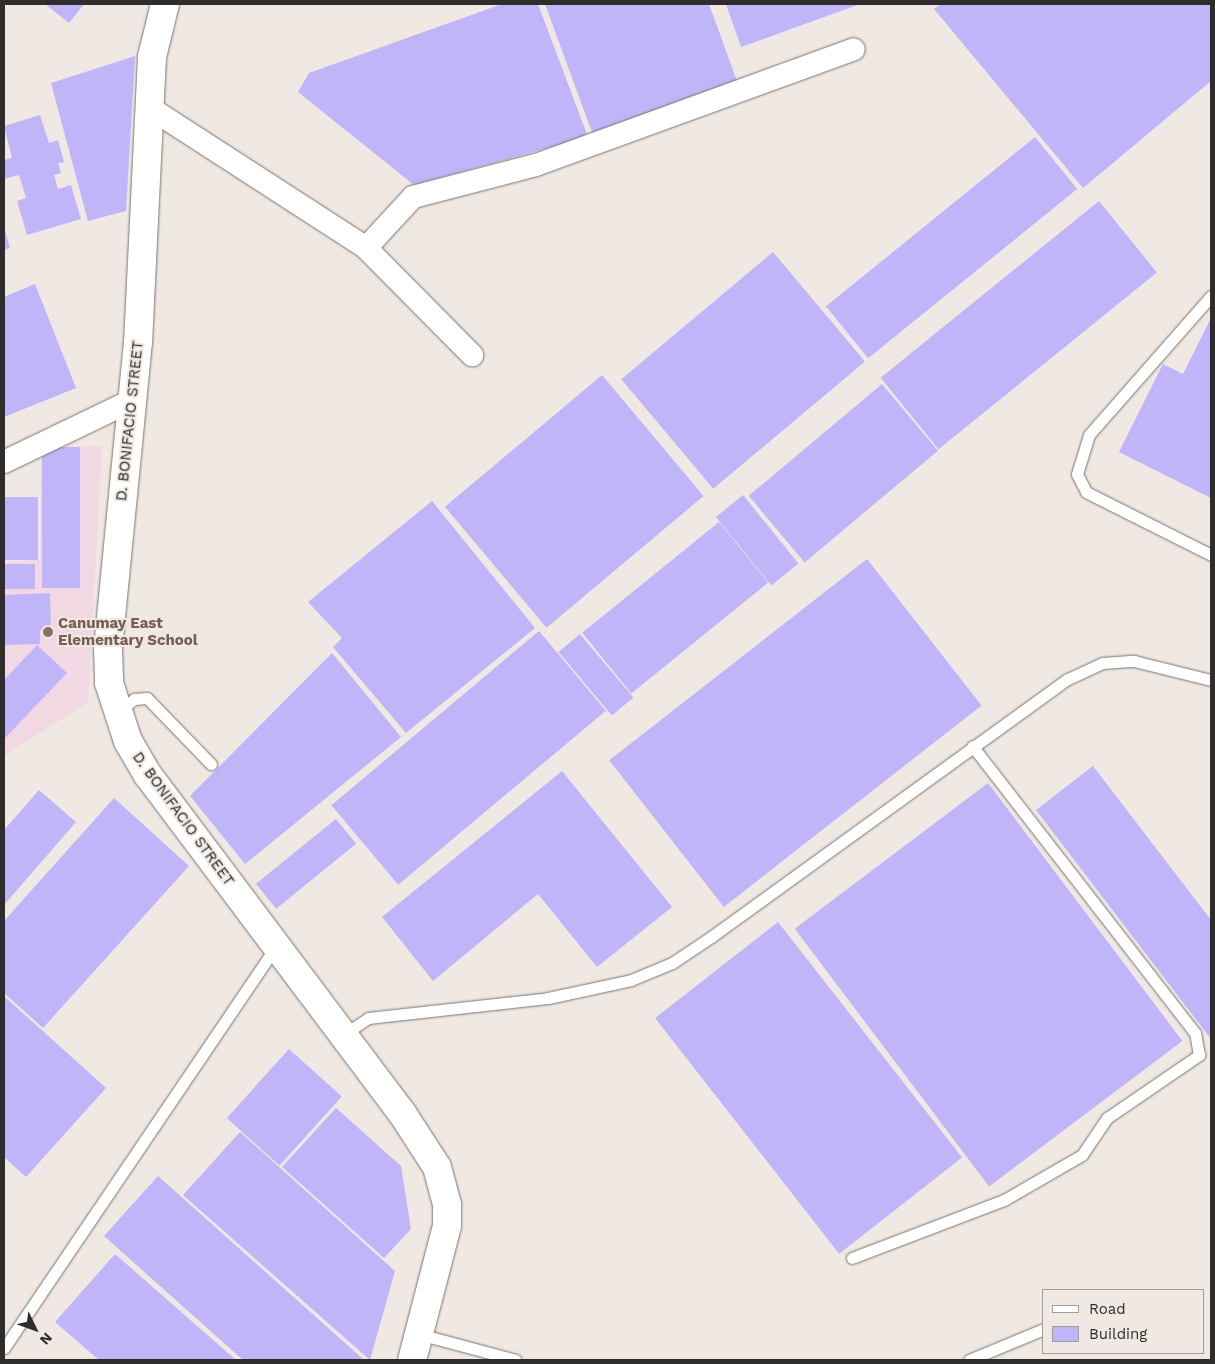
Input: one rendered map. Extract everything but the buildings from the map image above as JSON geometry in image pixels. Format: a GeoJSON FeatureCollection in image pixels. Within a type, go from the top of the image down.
{"type":"FeatureCollection","features":[{"type":"Feature","properties":{"kind":"main road","name":"D. BONIFACIO STREET"},"geometry":{"type":"LineString","coordinates":[[165,4],[154,49],[133,400],[108,649],[109,683],[117,713],[148,775],[424,1145],[444,1186],[447,1226],[412,1360]]}},
{"type":"Feature","properties":{"kind":"street"},"geometry":{"type":"LineString","coordinates":[[366,248],[413,197],[536,165],[854,49]]}},
{"type":"Feature","properties":{"kind":"street"},"geometry":{"type":"LineString","coordinates":[[150,108],[366,248],[472,356]]}},
{"type":"Feature","properties":{"kind":"street"},"geometry":{"type":"LineString","coordinates":[[4,462],[133,400]]}},
{"type":"Feature","properties":{"kind":"lane"},"geometry":{"type":"LineString","coordinates":[[1211,296],[1089,435],[1077,474],[1086,492],[1211,555]]}},
{"type":"Feature","properties":{"kind":"lane"},"geometry":{"type":"LineString","coordinates":[[343,1035],[368,1018],[591,991],[672,963],[972,746],[1068,679],[1103,663],[1134,661],[1173,667],[1211,680]]}},
{"type":"Feature","properties":{"kind":"lane"},"geometry":{"type":"LineString","coordinates":[[117,713],[134,699],[147,698],[211,764]]}},
{"type":"Feature","properties":{"kind":"lane"},"geometry":{"type":"LineString","coordinates":[[852,1258],[1004,1200],[1082,1155],[1107,1118],[1199,1055],[1195,1033],[972,746]]}},
{"type":"Feature","properties":{"kind":"lane"},"geometry":{"type":"LineString","coordinates":[[4,1348],[276,946]]}},
{"type":"Feature","properties":{"kind":"lane"},"geometry":{"type":"LineString","coordinates":[[969,1360],[1042,1330]]}},
{"type":"Feature","properties":{"kind":"lane"},"geometry":{"type":"LineString","coordinates":[[419,1334],[516,1360]]}},
{"type":"Feature","properties":{"kind":"shaded area","name":"Canumay East Elementary School"},"geometry":{"type":"Polygon","coordinates":[[[102,446],[88,702],[4,756],[4,562],[40,560],[41,447],[102,446]]]}},
{"type":"Feature","properties":{"kind":"place","name":"Canumay East Elementary School"},"geometry":{"type":"Point","coordinates":[48,632]}}]}
